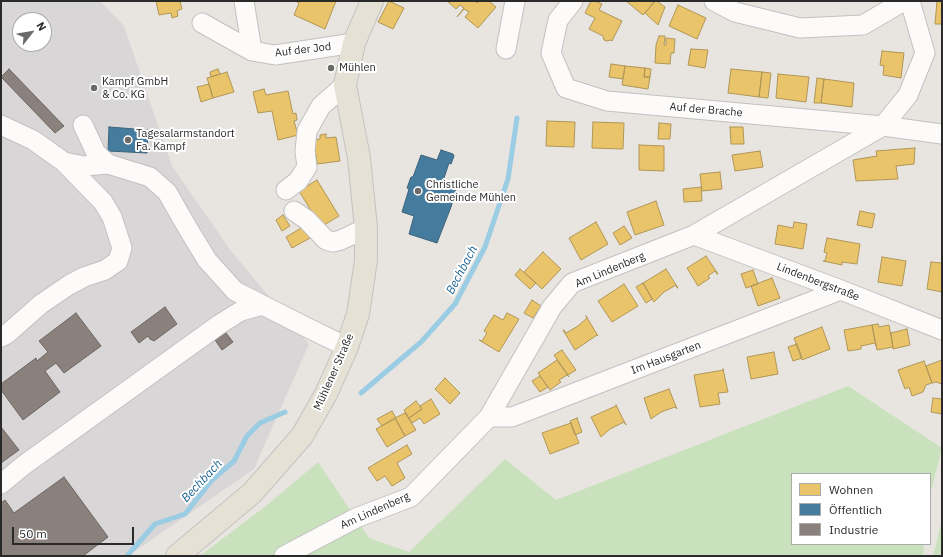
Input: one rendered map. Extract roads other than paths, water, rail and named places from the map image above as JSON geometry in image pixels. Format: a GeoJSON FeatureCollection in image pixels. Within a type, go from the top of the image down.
{"type":"FeatureCollection","features":[{"type":"Feature","properties":{"kind":"main road","name":"Mühlener Straße"},"geometry":{"type":"LineString","coordinates":[[177,556],[252,493],[302,436],[326,394],[347,347],[358,314],[366,260],[366,228],[359,158],[345,85],[354,43],[372,1]]}},
{"type":"Feature","properties":{"kind":"street"},"geometry":{"type":"LineString","coordinates":[[244,1],[252,51]]}},
{"type":"Feature","properties":{"kind":"street"},"geometry":{"type":"LineString","coordinates":[[506,49],[516,1]]}},
{"type":"Feature","properties":{"kind":"street","name":"Auf der Brache"},"geometry":{"type":"LineString","coordinates":[[573,1],[558,20],[551,53],[566,88],[607,101],[883,126],[942,134]]}},
{"type":"Feature","properties":{"kind":"street"},"geometry":{"type":"LineString","coordinates":[[714,1],[735,12],[800,28],[863,25],[904,1]]}},
{"type":"Feature","properties":{"kind":"street","name":"Am Lindenberg"},"geometry":{"type":"LineString","coordinates":[[284,556],[356,518],[411,497],[489,417],[552,307],[572,283],[694,235],[883,126],[908,95],[925,53],[910,1]]}},
{"type":"Feature","properties":{"kind":"street","name":"Auf der Jod"},"geometry":{"type":"LineString","coordinates":[[202,23],[252,51],[275,55],[354,43]]}},
{"type":"Feature","properties":{"kind":"street"},"geometry":{"type":"LineString","coordinates":[[286,190],[298,181],[307,167],[305,151],[307,131],[321,106],[345,85]]}},
{"type":"Feature","properties":{"kind":"street"},"geometry":{"type":"LineString","coordinates":[[1,125],[33,140],[64,162],[103,202],[112,217],[122,248],[118,261],[105,270],[84,277],[69,285],[41,304],[1,337]]}},
{"type":"Feature","properties":{"kind":"street"},"geometry":{"type":"LineString","coordinates":[[84,125],[96,153],[108,164]]}},
{"type":"Feature","properties":{"kind":"street"},"geometry":{"type":"LineString","coordinates":[[64,162],[83,166],[108,164],[150,177],[167,192],[186,227],[207,260],[235,291],[347,347]]}},
{"type":"Feature","properties":{"kind":"street"},"geometry":{"type":"LineString","coordinates":[[294,211],[307,220],[326,240],[332,242],[366,228]]}},
{"type":"Feature","properties":{"kind":"street","name":"Lindenbergstraße"},"geometry":{"type":"LineString","coordinates":[[694,235],[841,290],[942,330]]}},
{"type":"Feature","properties":{"kind":"street","name":"Im Hausgarten"},"geometry":{"type":"LineString","coordinates":[[489,417],[512,417],[841,290]]}},
{"type":"Feature","properties":{"kind":"street"},"geometry":{"type":"LineString","coordinates":[[1,484],[24,465],[220,324],[241,311],[262,305]]}},
{"type":"Feature","properties":{"kind":"waterway","name":"Bechbach"},"geometry":{"type":"LineString","coordinates":[[361,393],[421,342],[455,304],[485,247],[508,179],[517,118]]}},
{"type":"Feature","properties":{"kind":"waterway","name":"Bechbach"},"geometry":{"type":"LineString","coordinates":[[127,556],[155,524],[185,514],[212,480],[234,461],[247,436],[260,423],[285,412]]}},
{"type":"Feature","properties":{"kind":"place","name":"Mühlen"},"geometry":{"type":"Point","coordinates":[331,68]}},
{"type":"Feature","properties":{"kind":"place","name":"Kampf GmbH & Co. KG"},"geometry":{"type":"Point","coordinates":[94,88]}},
{"type":"Feature","properties":{"kind":"place","name":"Tagesalarmstandort Fa. Kampf"},"geometry":{"type":"Point","coordinates":[128,140]}},
{"type":"Feature","properties":{"kind":"place","name":"Christliche Gemeinde Mühlen"},"geometry":{"type":"Point","coordinates":[418,191]}}]}
